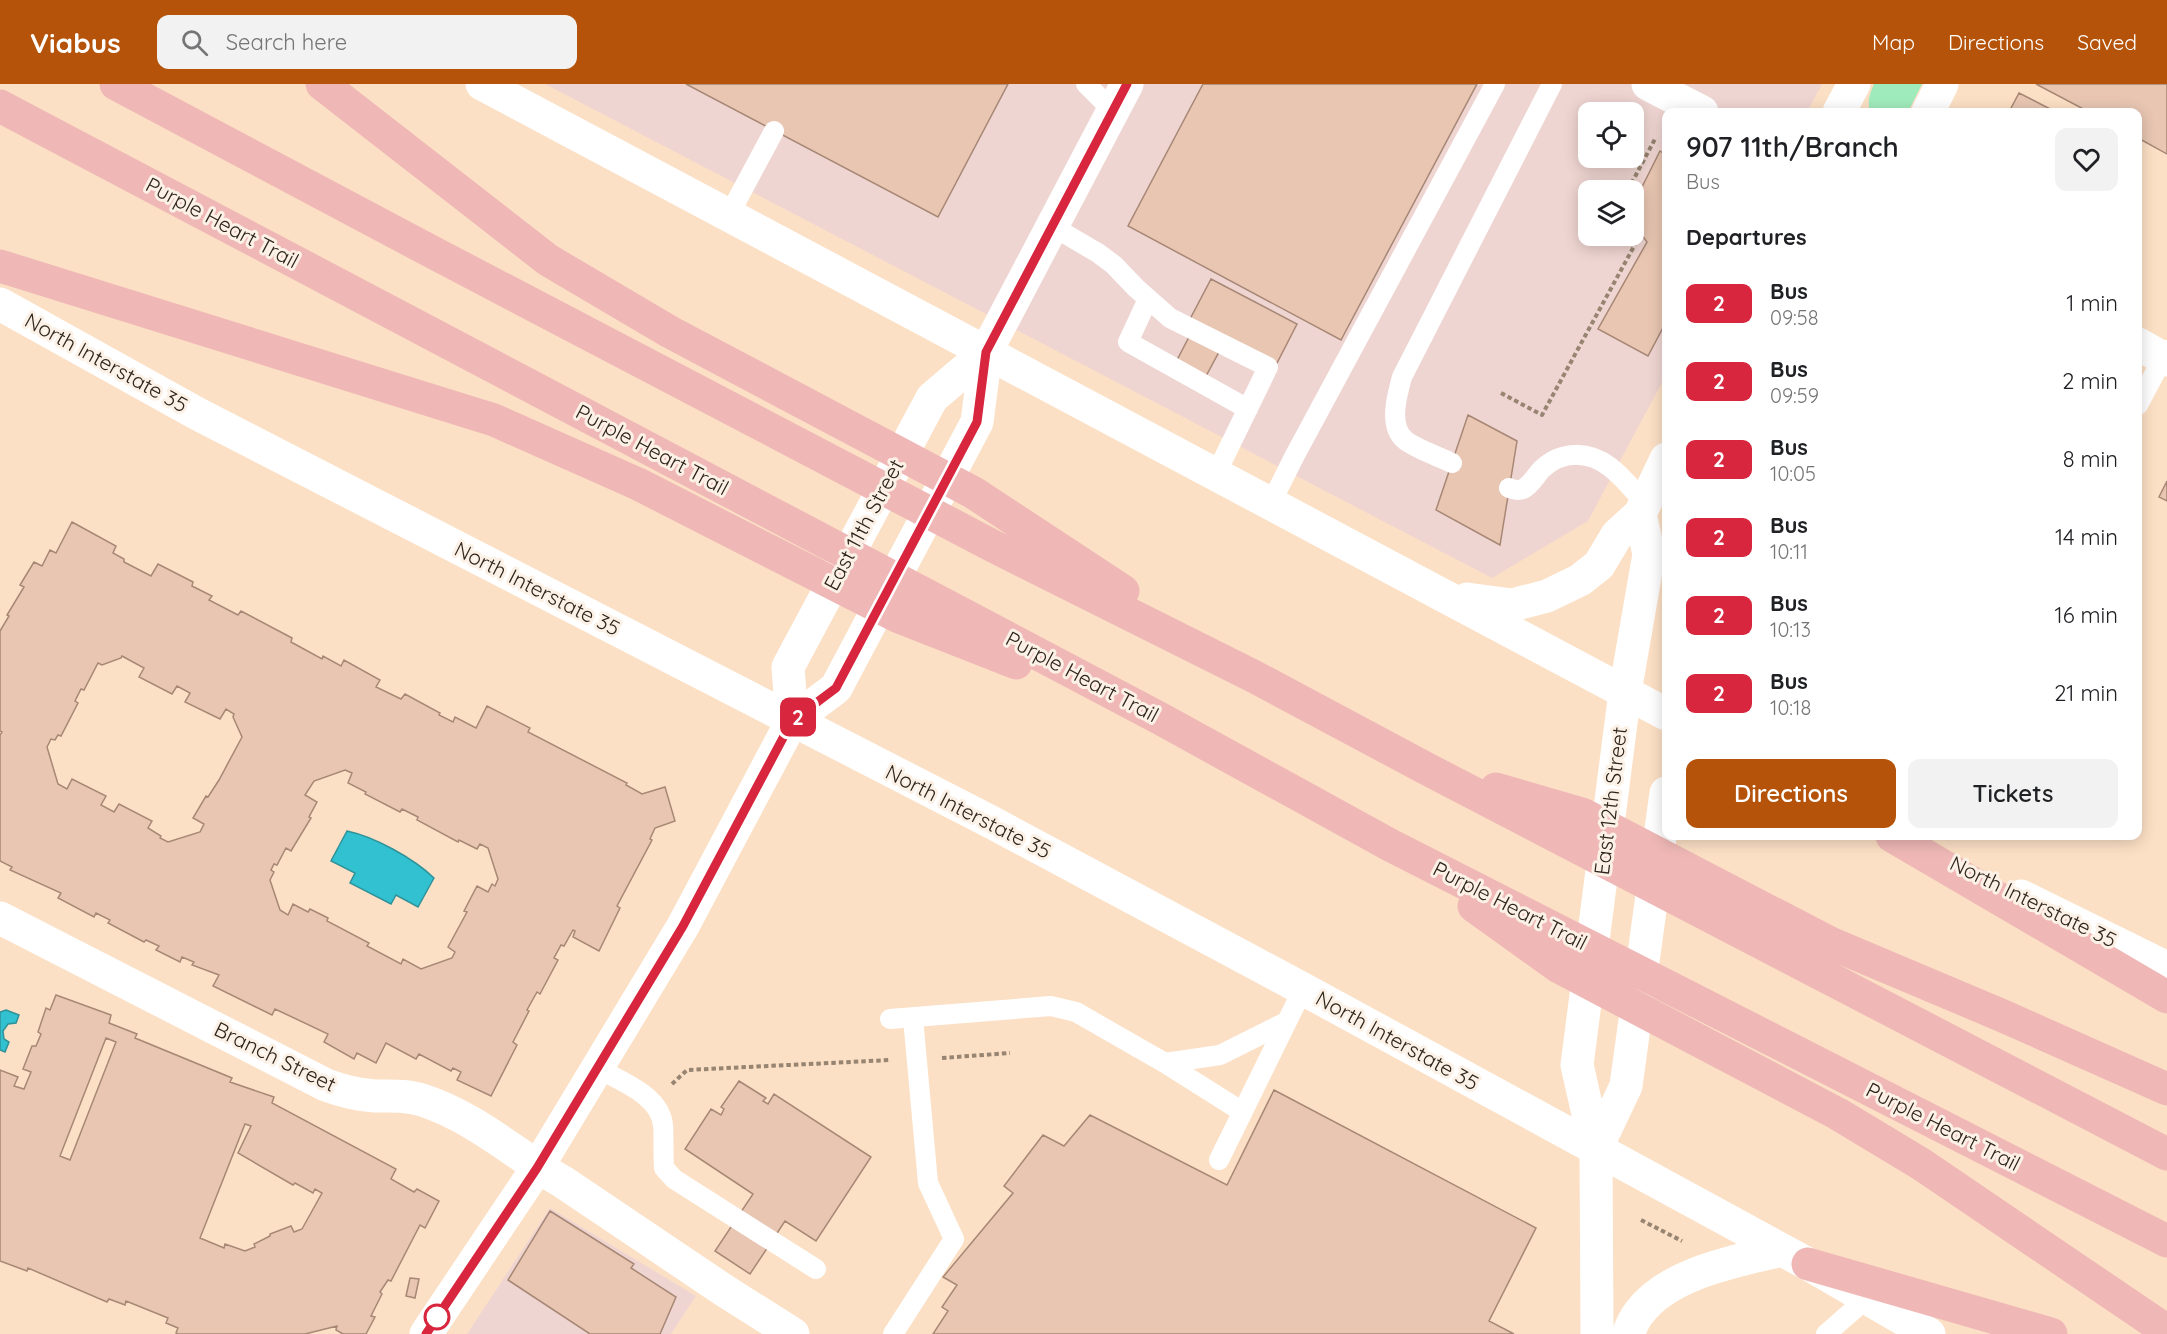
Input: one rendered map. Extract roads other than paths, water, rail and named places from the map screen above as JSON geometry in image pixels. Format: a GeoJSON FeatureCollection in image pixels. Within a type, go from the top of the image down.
{"type":"FeatureCollection","features":[{"type":"Feature","properties":{"kind":"highway"},"geometry":{"type":"LineString","coordinates":[[116,84],[436,255],[991,545],[1253,676],[2167,1154]]}},
{"type":"Feature","properties":{"kind":"highway"},"geometry":{"type":"LineString","coordinates":[[322,84],[548,260],[670,332],[974,493],[1253,676]]}},
{"type":"Feature","properties":{"kind":"highway","name":"Purple Heart Trail"},"geometry":{"type":"LineString","coordinates":[[0,106],[1161,719],[1390,845],[2167,1241]]}},
{"type":"Feature","properties":{"kind":"highway"},"geometry":{"type":"LineString","coordinates":[[0,266],[494,420],[638,484],[899,618],[1161,719]]}},
{"type":"Feature","properties":{"kind":"highway"},"geometry":{"type":"LineString","coordinates":[[1429,770],[1582,814],[1830,943],[2167,1089]]}},
{"type":"Feature","properties":{"kind":"highway"},"geometry":{"type":"LineString","coordinates":[[1900,840],[2167,997]]}},
{"type":"Feature","properties":{"kind":"highway"},"geometry":{"type":"LineString","coordinates":[[1390,845],[1559,967],[1838,1114],[1879,1138],[2167,1331]]}},
{"type":"Feature","properties":{"kind":"highway"},"geometry":{"type":"LineString","coordinates":[[1795,1257],[2051,1334]]}},
{"type":"Feature","properties":{"kind":"main road"},"geometry":{"type":"LineString","coordinates":[[1648,84],[1694,108]]}},
{"type":"Feature","properties":{"kind":"main road"},"geometry":{"type":"LineString","coordinates":[[1841,108],[1854,84]]}},
{"type":"Feature","properties":{"kind":"main road"},"geometry":{"type":"LineString","coordinates":[[1930,108],[1942,84]]}},
{"type":"Feature","properties":{"kind":"main road"},"geometry":{"type":"LineString","coordinates":[[492,86],[729,215],[1662,712]]}},
{"type":"Feature","properties":{"kind":"main road","name":"East 11th Street"},"geometry":{"type":"LineString","coordinates":[[426,1334],[537,1168],[683,926],[792,721],[836,688],[977,422],[986,352],[1120,98]]}},
{"type":"Feature","properties":{"kind":"main road","name":"North Interstate 35"},"geometry":{"type":"LineString","coordinates":[[0,304],[196,413],[991,822],[1795,1257],[1925,1333]]}},
{"type":"Feature","properties":{"kind":"main road","name":"East 11th Street"},"geometry":{"type":"LineString","coordinates":[[792,721],[788,667],[932,398],[986,352]]}},
{"type":"Feature","properties":{"kind":"main road"},"geometry":{"type":"LineString","coordinates":[[1448,597],[1512,605],[1546,596],[1581,580],[1599,565],[1617,535],[1643,508],[1662,468]]}},
{"type":"Feature","properties":{"kind":"main road","name":"East 12th Street"},"geometry":{"type":"LineString","coordinates":[[1597,1334],[1596,1149],[1576,1065],[1625,692],[1649,554],[1643,508]]}},
{"type":"Feature","properties":{"kind":"main road","name":"East 12th Street"},"geometry":{"type":"LineString","coordinates":[[1596,1149],[1626,1086],[1662,822]]}},
{"type":"Feature","properties":{"kind":"main road","name":"North Interstate 35"},"geometry":{"type":"LineString","coordinates":[[1907,840],[2167,968]]}},
{"type":"Feature","properties":{"kind":"main road","name":"Branch Street"},"geometry":{"type":"LineString","coordinates":[[0,918],[326,1085],[360,1095],[401,1095],[425,1101],[448,1111],[493,1136],[537,1168],[563,1182],[793,1334]]}},
{"type":"Feature","properties":{"kind":"main road"},"geometry":{"type":"LineString","coordinates":[[1628,1334],[1639,1313],[1662,1291],[1689,1277],[1733,1261],[1795,1257]]}},
{"type":"Feature","properties":{"kind":"lane"},"geometry":{"type":"LineString","coordinates":[[1086,84],[1120,98]]}},
{"type":"Feature","properties":{"kind":"lane"},"geometry":{"type":"LineString","coordinates":[[1271,503],[1495,84]]}},
{"type":"Feature","properties":{"kind":"lane"},"geometry":{"type":"LineString","coordinates":[[1452,464],[1404,440],[1396,424],[1394,410],[1398,392],[1402,377],[1552,84]]}},
{"type":"Feature","properties":{"kind":"lane"},"geometry":{"type":"LineString","coordinates":[[729,215],[774,130]]}},
{"type":"Feature","properties":{"kind":"lane"},"geometry":{"type":"LineString","coordinates":[[1052,226],[1114,265],[1170,318],[1268,367],[1216,474]]}},
{"type":"Feature","properties":{"kind":"lane"},"geometry":{"type":"LineString","coordinates":[[1148,299],[1128,342],[1248,409]]}},
{"type":"Feature","properties":{"kind":"lane"},"geometry":{"type":"LineString","coordinates":[[2142,395],[2159,353]]}},
{"type":"Feature","properties":{"kind":"lane"},"geometry":{"type":"LineString","coordinates":[[1509,488],[1523,489],[1544,467],[1557,460],[1583,454],[1610,467],[1643,508]]}},
{"type":"Feature","properties":{"kind":"lane"},"geometry":{"type":"LineString","coordinates":[[1219,1160],[1241,1111],[1303,989]]}},
{"type":"Feature","properties":{"kind":"lane"},"geometry":{"type":"LineString","coordinates":[[890,1019],[1051,1006],[1076,1012],[1165,1063],[1241,1111]]}},
{"type":"Feature","properties":{"kind":"lane"},"geometry":{"type":"LineString","coordinates":[[893,1334],[954,1239],[928,1183],[913,1017]]}},
{"type":"Feature","properties":{"kind":"lane"},"geometry":{"type":"LineString","coordinates":[[1165,1063],[1220,1055],[1286,1022]]}},
{"type":"Feature","properties":{"kind":"lane"},"geometry":{"type":"LineString","coordinates":[[597,1068],[644,1095],[656,1105],[663,1123],[664,1168],[674,1179],[816,1269]]}},
{"type":"Feature","properties":{"kind":"lane"},"geometry":{"type":"LineString","coordinates":[[1826,1334],[1866,1299]]}},
{"type":"Feature","properties":{"kind":"water"},"geometry":{"type":"Polygon","coordinates":[[[347,831],[393,849],[434,878],[418,907],[396,895],[391,904],[350,883],[355,873],[331,861],[347,831]]]}},
{"type":"Feature","properties":{"kind":"water"},"geometry":{"type":"Polygon","coordinates":[[[6,1010],[19,1015],[16,1023],[8,1024],[3,1031],[4,1039],[9,1042],[5,1052],[0,1050],[0,1012],[6,1010]]]}}]}
